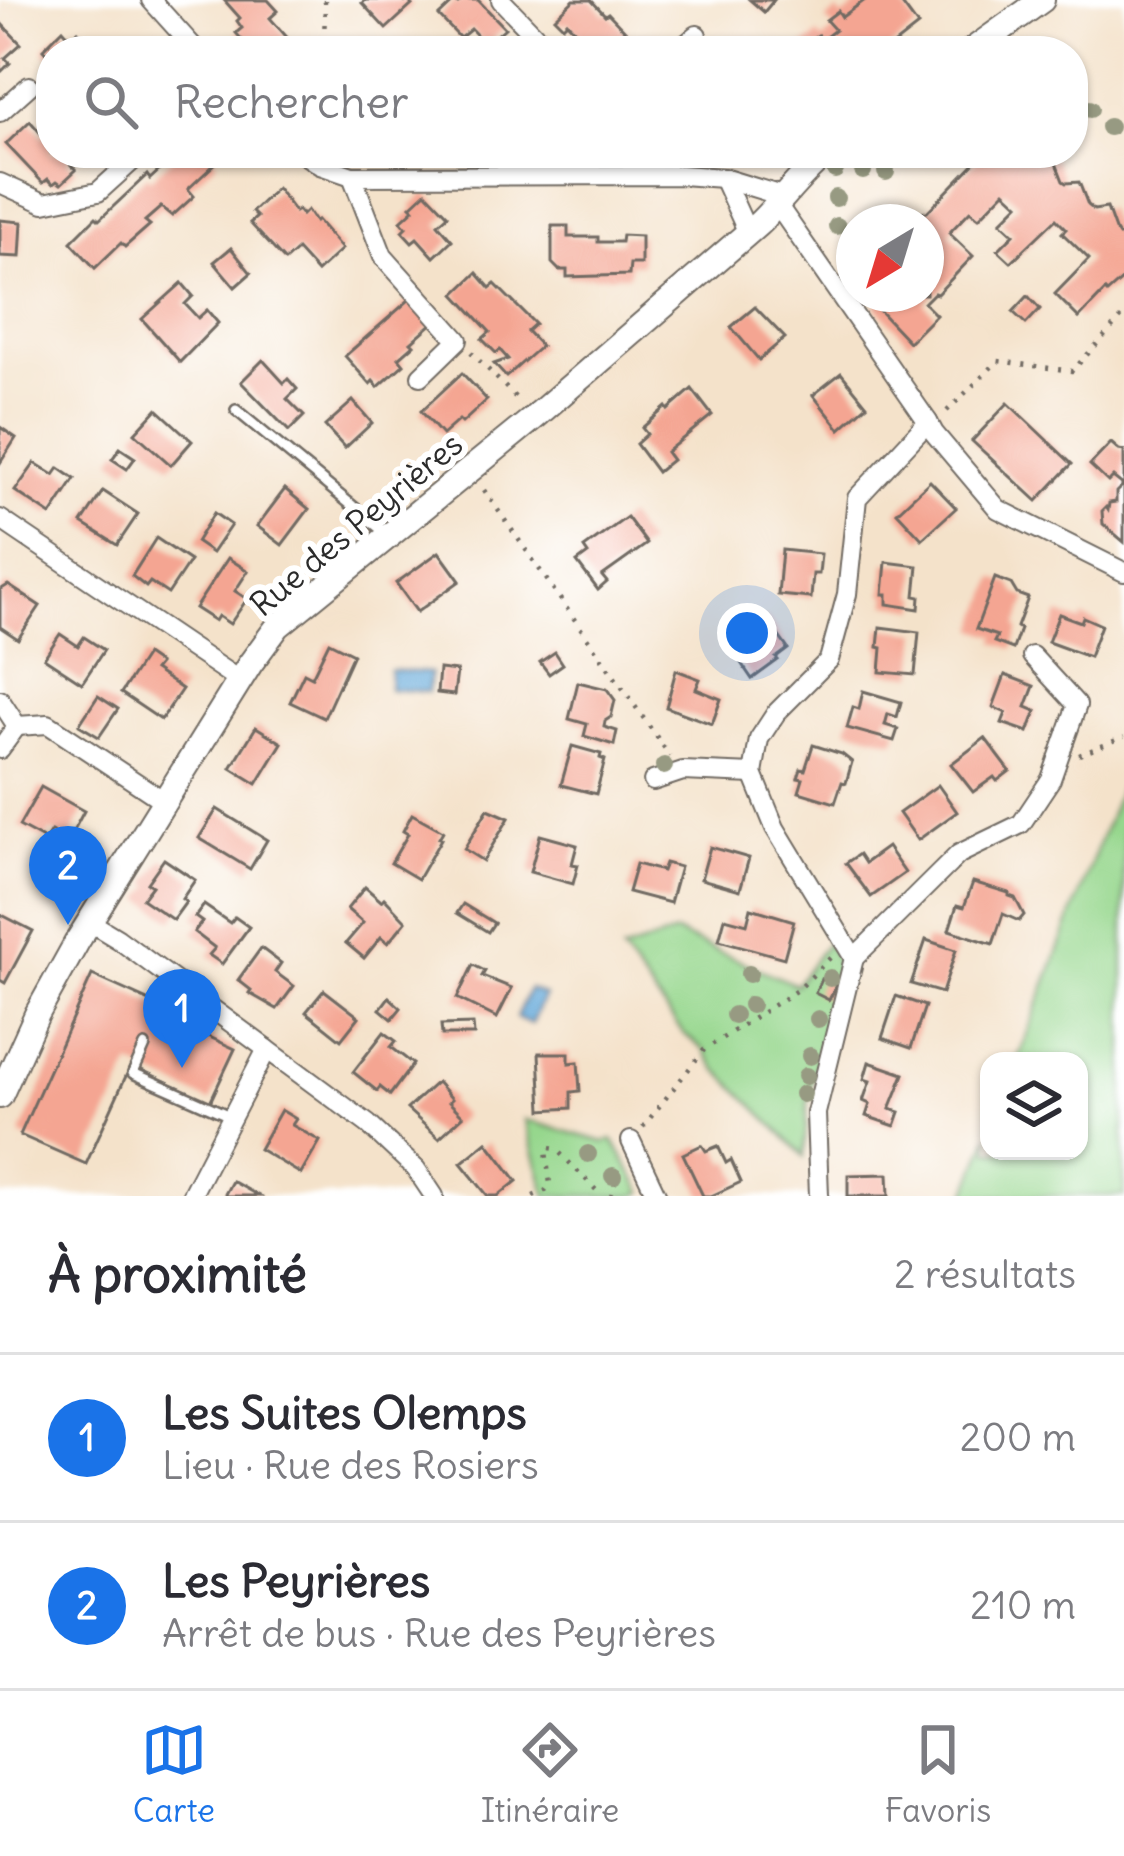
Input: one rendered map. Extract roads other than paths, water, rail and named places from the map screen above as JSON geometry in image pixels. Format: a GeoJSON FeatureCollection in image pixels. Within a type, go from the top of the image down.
{"type":"FeatureCollection","features":[{"type":"Feature","properties":{"kind":"street"},"geometry":{"type":"LineString","coordinates":[[151,0],[183,36]]}},
{"type":"Feature","properties":{"kind":"street"},"geometry":{"type":"LineString","coordinates":[[501,0],[536,36]]}},
{"type":"Feature","properties":{"kind":"street"},"geometry":{"type":"LineString","coordinates":[[992,36],[1042,0]]}},
{"type":"Feature","properties":{"kind":"street"},"geometry":{"type":"LineString","coordinates":[[0,112],[29,86]]}},
{"type":"Feature","properties":{"kind":"street"},"geometry":{"type":"LineString","coordinates":[[0,183],[44,202],[98,193],[125,168]]}},
{"type":"Feature","properties":{"kind":"street"},"geometry":{"type":"LineString","coordinates":[[329,168],[352,176],[723,178],[781,201],[934,433],[998,509],[1124,572]]}},
{"type":"Feature","properties":{"kind":"street"},"geometry":{"type":"LineString","coordinates":[[609,168],[609,175]]}},
{"type":"Feature","properties":{"kind":"street","name":"Rue des Peyrières"},"geometry":{"type":"LineString","coordinates":[[1,1094],[37,1014],[90,922],[278,626],[535,417],[748,233],[811,168]]}},
{"type":"Feature","properties":{"kind":"street"},"geometry":{"type":"LineString","coordinates":[[352,176],[383,256],[458,340],[421,376]]}},
{"type":"Feature","properties":{"kind":"street"},"geometry":{"type":"LineString","coordinates":[[723,178],[748,233]]}},
{"type":"Feature","properties":{"kind":"street"},"geometry":{"type":"LineString","coordinates":[[849,951],[775,828],[752,774],[760,739],[776,712],[830,660],[847,594],[857,498],[928,422]]}},
{"type":"Feature","properties":{"kind":"street"},"geometry":{"type":"LineString","coordinates":[[0,519],[239,681]]}},
{"type":"Feature","properties":{"kind":"street"},"geometry":{"type":"LineString","coordinates":[[819,1196],[816,1113],[849,951],[959,854],[1021,824],[1051,779],[1077,705],[1032,656]]}},
{"type":"Feature","properties":{"kind":"street"},"geometry":{"type":"LineString","coordinates":[[0,700],[17,726]]}},
{"type":"Feature","properties":{"kind":"street"},"geometry":{"type":"LineString","coordinates":[[0,749],[17,726],[48,724],[164,801]]}},
{"type":"Feature","properties":{"kind":"street"},"geometry":{"type":"LineString","coordinates":[[653,781],[683,771],[752,774]]}},
{"type":"Feature","properties":{"kind":"street"},"geometry":{"type":"LineString","coordinates":[[90,922],[368,1124],[416,1169],[434,1196]]}},
{"type":"Feature","properties":{"kind":"street"},"geometry":{"type":"LineString","coordinates":[[191,1196],[268,1049]]}},
{"type":"Feature","properties":{"kind":"street"},"geometry":{"type":"LineString","coordinates":[[632,1142],[657,1196]]}},
{"type":"Feature","properties":{"kind":"lane"},"geometry":{"type":"LineString","coordinates":[[236,410],[388,535]]}},
{"type":"Feature","properties":{"kind":"lane"},"geometry":{"type":"LineString","coordinates":[[145,1046],[133,1073],[232,1117]]}},
{"type":"Feature","properties":{"kind":"water"},"geometry":{"type":"Polygon","coordinates":[[[390,670],[430,673],[428,692],[389,689],[390,670]]]}},
{"type":"Feature","properties":{"kind":"water"},"geometry":{"type":"Polygon","coordinates":[[[529,989],[544,995],[531,1024],[516,1017],[529,989]]]}},
{"type":"Feature","properties":{"kind":"place","name":"Les Peyrières"},"geometry":{"type":"Point","coordinates":[68,925]}},
{"type":"Feature","properties":{"kind":"place","name":"Les Suites Olemps"},"geometry":{"type":"Point","coordinates":[182,1068]}}]}
